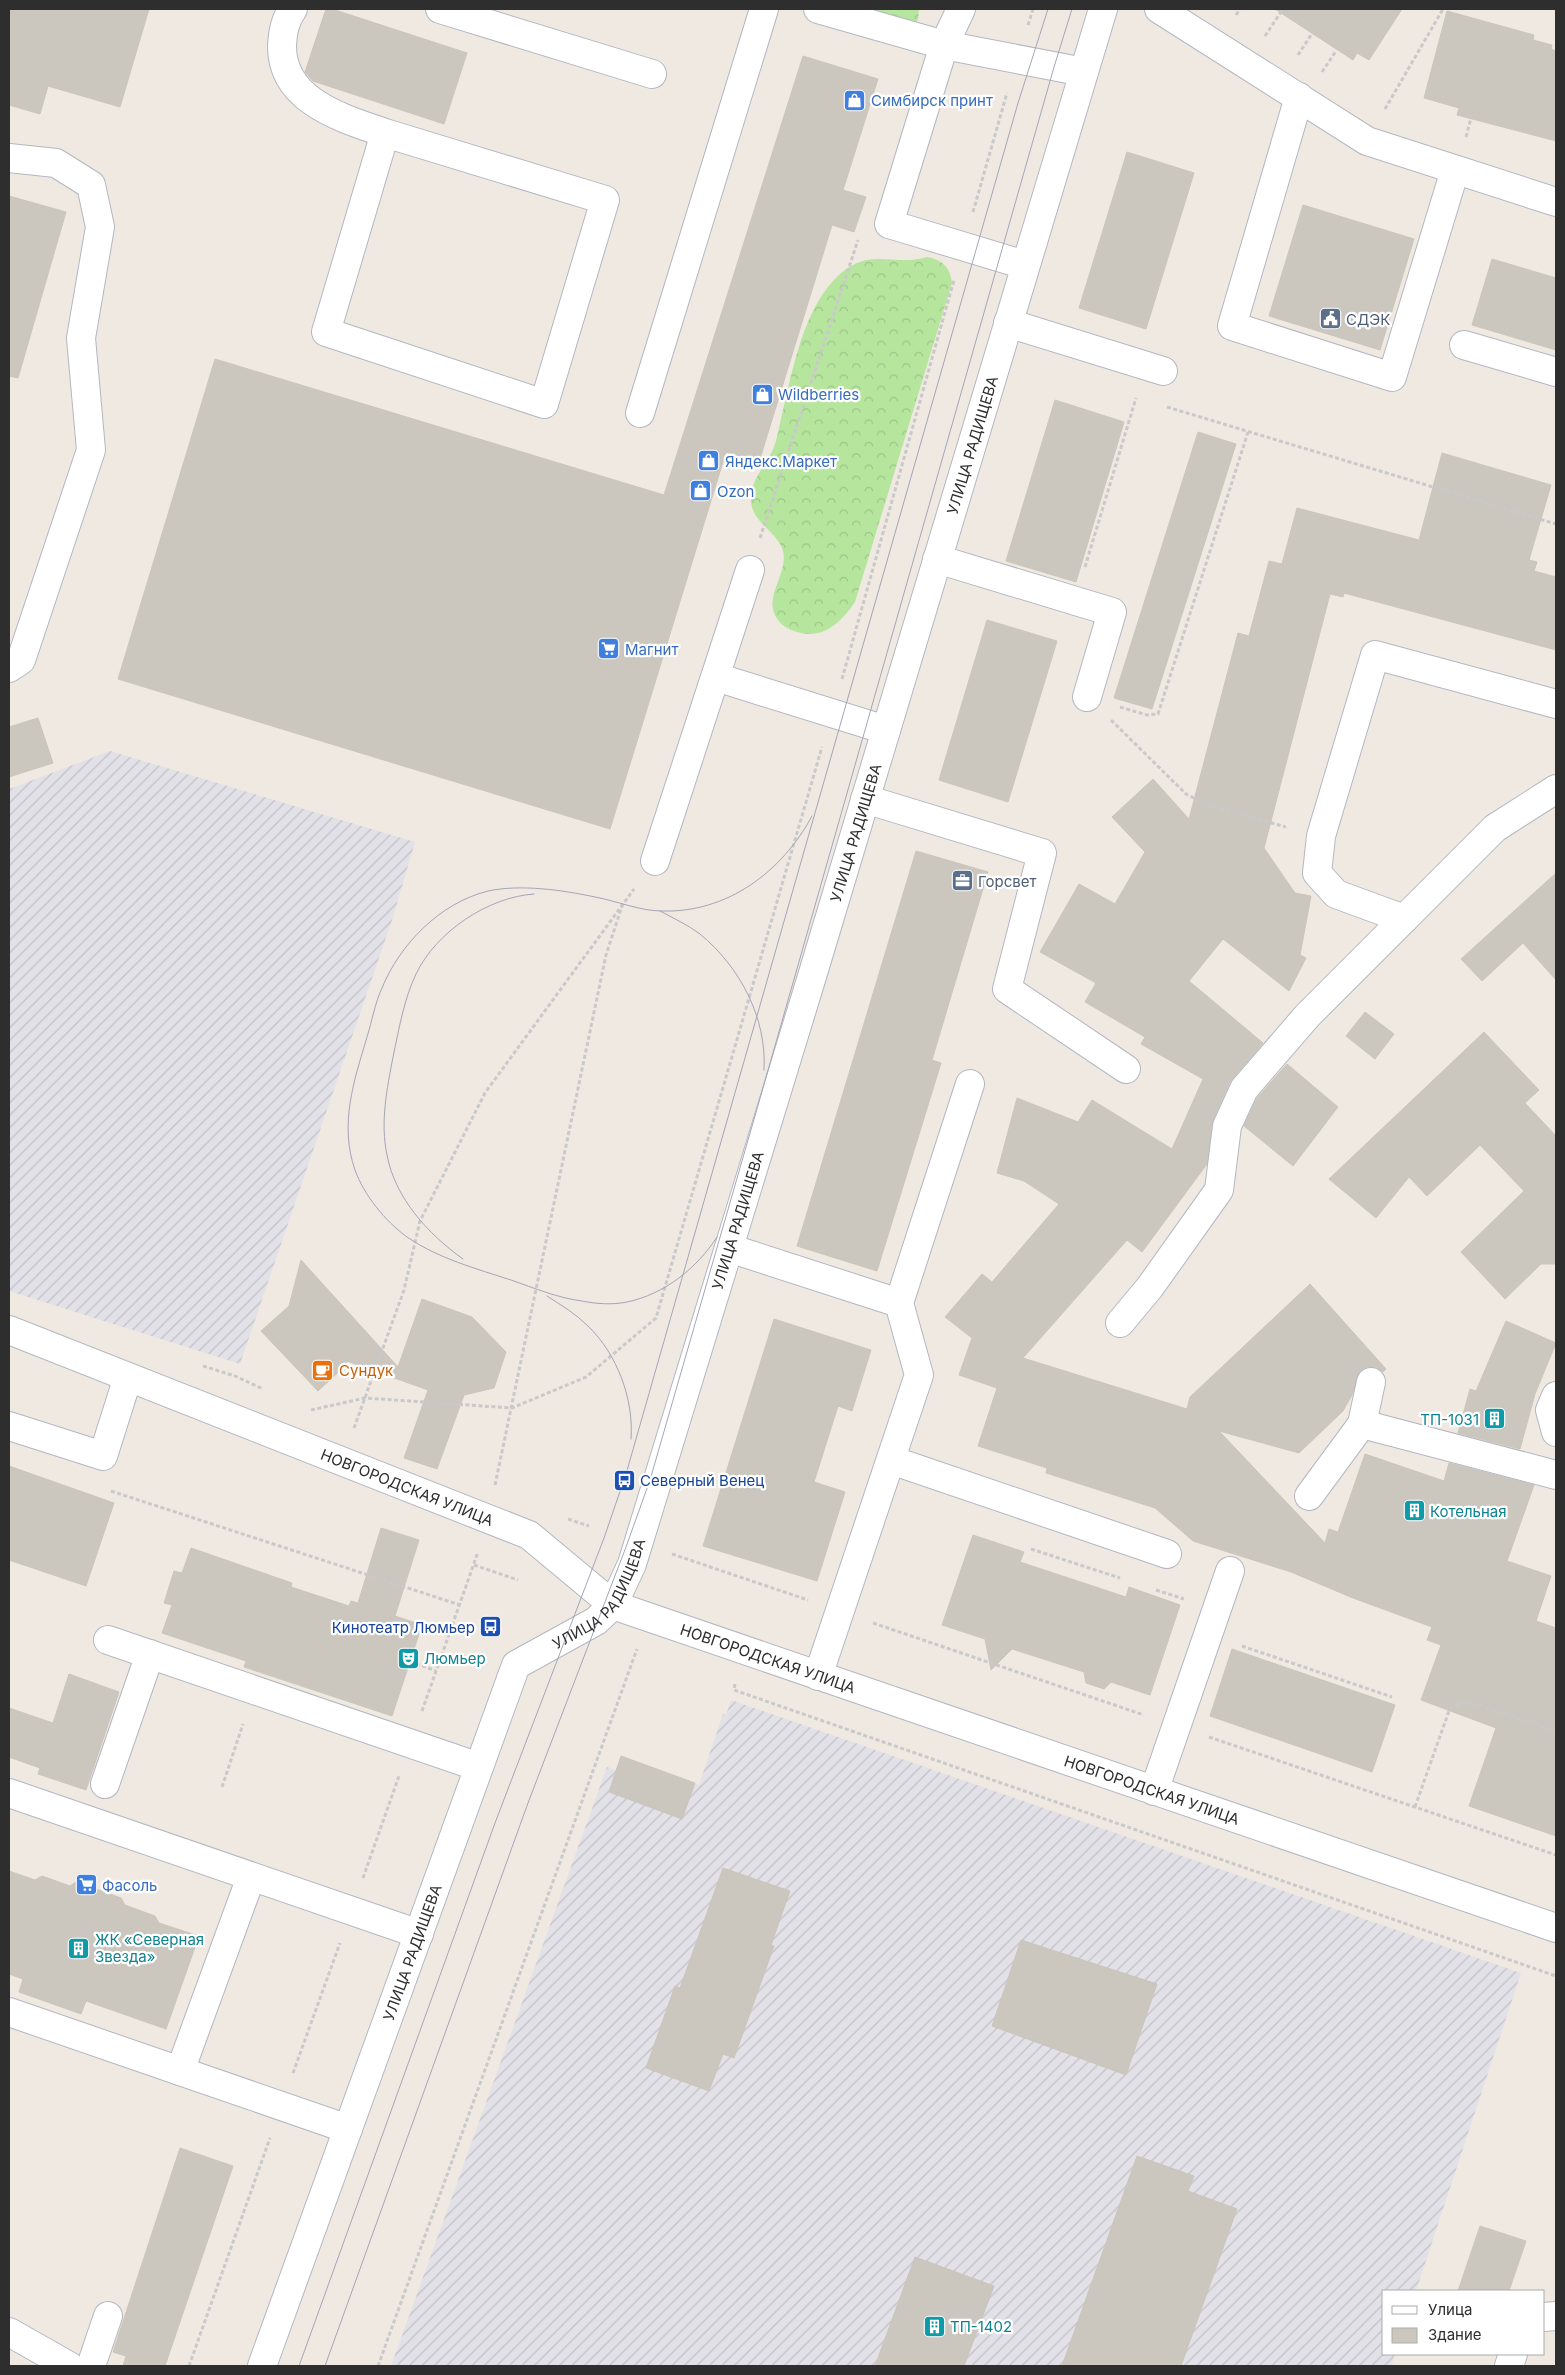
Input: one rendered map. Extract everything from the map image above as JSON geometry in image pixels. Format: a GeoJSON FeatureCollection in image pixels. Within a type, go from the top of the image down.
{"type":"FeatureCollection","features":[{"type":"Feature","properties":{"kind":"street"},"geometry":{"type":"LineString","coordinates":[[293,9],[283,29],[282,54],[288,75],[299,91],[333,115],[385,133],[606,200],[544,404],[326,332],[385,133]]}},
{"type":"Feature","properties":{"kind":"street"},"geometry":{"type":"LineString","coordinates":[[440,9],[652,74]]}},
{"type":"Feature","properties":{"kind":"street"},"geometry":{"type":"LineString","coordinates":[[640,413],[764,9]]}},
{"type":"Feature","properties":{"kind":"street"},"geometry":{"type":"LineString","coordinates":[[818,9],[944,45],[1084,72]]}},
{"type":"Feature","properties":{"kind":"street"},"geometry":{"type":"LineString","coordinates":[[961,9],[944,45],[889,224],[1025,265]]}},
{"type":"Feature","properties":{"kind":"street","name":"УЛИЦА РАДИЩЕВА"},"geometry":{"type":"LineString","coordinates":[[262,2366],[516,1665],[596,1621],[613,1606],[632,1564],[1103,9]]}},
{"type":"Feature","properties":{"kind":"street"},"geometry":{"type":"LineString","coordinates":[[1159,9],[1372,143],[1556,202]]}},
{"type":"Feature","properties":{"kind":"street"},"geometry":{"type":"LineString","coordinates":[[1299,97],[1232,326],[1392,377],[1455,170]]}},
{"type":"Feature","properties":{"kind":"street"},"geometry":{"type":"LineString","coordinates":[[9,158],[56,163],[91,185],[100,228],[81,338],[91,450],[21,660],[9,668]]}},
{"type":"Feature","properties":{"kind":"street"},"geometry":{"type":"LineString","coordinates":[[1008,322],[1163,371]]}},
{"type":"Feature","properties":{"kind":"street"},"geometry":{"type":"LineString","coordinates":[[1464,345],[1556,372]]}},
{"type":"Feature","properties":{"kind":"street"},"geometry":{"type":"LineString","coordinates":[[937,559],[1112,612],[1087,697]]}},
{"type":"Feature","properties":{"kind":"street"},"geometry":{"type":"LineString","coordinates":[[655,861],[750,570]]}},
{"type":"Feature","properties":{"kind":"street"},"geometry":{"type":"LineString","coordinates":[[1404,919],[1336,894],[1317,873],[1321,836],[1374,655],[1556,704]]}},
{"type":"Feature","properties":{"kind":"street"},"geometry":{"type":"LineString","coordinates":[[716,677],[886,730]]}},
{"type":"Feature","properties":{"kind":"street"},"geometry":{"type":"LineString","coordinates":[[1120,1323],[1150,1287],[1219,1190],[1227,1126],[1244,1090],[1307,1016],[1495,828],[1556,789]]}},
{"type":"Feature","properties":{"kind":"street"},"geometry":{"type":"LineString","coordinates":[[865,799],[1042,854],[1007,989],[1126,1069]]}},
{"type":"Feature","properties":{"kind":"street"},"geometry":{"type":"LineString","coordinates":[[818,1676],[919,1375],[899,1303],[970,1084]]}},
{"type":"Feature","properties":{"kind":"street"},"geometry":{"type":"LineString","coordinates":[[729,1248],[899,1303]]}},
{"type":"Feature","properties":{"kind":"street","name":"НОВГОРОДСКАЯ УЛИЦА"},"geometry":{"type":"LineString","coordinates":[[9,1330],[529,1535],[613,1606],[1556,1928]]}},
{"type":"Feature","properties":{"kind":"street"},"geometry":{"type":"LineString","coordinates":[[9,1426],[103,1456],[128,1377]]}},
{"type":"Feature","properties":{"kind":"street"},"geometry":{"type":"LineString","coordinates":[[1309,1496],[1362,1424],[1371,1382]]}},
{"type":"Feature","properties":{"kind":"street"},"geometry":{"type":"LineString","coordinates":[[1556,1396],[1550,1410],[1556,1432]]}},
{"type":"Feature","properties":{"kind":"street"},"geometry":{"type":"LineString","coordinates":[[1362,1424],[1556,1475]]}},
{"type":"Feature","properties":{"kind":"street"},"geometry":{"type":"LineString","coordinates":[[890,1460],[1167,1554]]}},
{"type":"Feature","properties":{"kind":"street"},"geometry":{"type":"LineString","coordinates":[[1154,1791],[1230,1571]]}},
{"type":"Feature","properties":{"kind":"street"},"geometry":{"type":"LineString","coordinates":[[108,1640],[479,1767]]}},
{"type":"Feature","properties":{"kind":"street"},"geometry":{"type":"LineString","coordinates":[[105,1784],[150,1654]]}},
{"type":"Feature","properties":{"kind":"street"},"geometry":{"type":"LineString","coordinates":[[9,1793],[419,1934]]}},
{"type":"Feature","properties":{"kind":"street"},"geometry":{"type":"LineString","coordinates":[[180,2071],[251,1877]]}},
{"type":"Feature","properties":{"kind":"street"},"geometry":{"type":"LineString","coordinates":[[9,2012],[348,2129]]}},
{"type":"Feature","properties":{"kind":"street"},"geometry":{"type":"LineString","coordinates":[[91,2366],[108,2316]]}},
{"type":"Feature","properties":{"kind":"street"},"geometry":{"type":"LineString","coordinates":[[9,2332],[69,2366]]}},
{"type":"Feature","properties":{"kind":"path"},"geometry":{"type":"LineString","coordinates":[[1262,41],[1283,9]]}},
{"type":"Feature","properties":{"kind":"path"},"geometry":{"type":"LineString","coordinates":[[1380,116],[1443,9]]}},
{"type":"Feature","properties":{"kind":"path"},"geometry":{"type":"LineString","coordinates":[[1294,61],[1311,35]]}},
{"type":"Feature","properties":{"kind":"path"},"geometry":{"type":"LineString","coordinates":[[1319,77],[1336,51]]}},
{"type":"Feature","properties":{"kind":"path"},"geometry":{"type":"LineString","coordinates":[[750,570],[860,235]]}},
{"type":"Feature","properties":{"kind":"path"},"geometry":{"type":"LineString","coordinates":[[1074,601],[1137,395],[1129,392]]}},
{"type":"Feature","properties":{"kind":"path"},"geometry":{"type":"LineString","coordinates":[[1164,405],[1556,524]]}},
{"type":"Feature","properties":{"kind":"path"},"geometry":{"type":"LineString","coordinates":[[1087,697],[1147,715],[1158,714],[1248,432]]}},
{"type":"Feature","properties":{"kind":"path"},"geometry":{"type":"LineString","coordinates":[[1087,697],[1186,794],[1207,806],[1321,836]]}},
{"type":"Feature","properties":{"kind":"path"},"geometry":{"type":"LineString","coordinates":[[189,2366],[460,1605],[488,1518],[606,955],[623,903],[485,1093],[420,1221],[404,1290],[341,1461]]}},
{"type":"Feature","properties":{"kind":"path"},"geometry":{"type":"LineString","coordinates":[[197,1364],[234,1376],[267,1391]]}},
{"type":"Feature","properties":{"kind":"path"},"geometry":{"type":"LineString","coordinates":[[308,1411],[365,1398],[512,1408]]}},
{"type":"Feature","properties":{"kind":"path"},"geometry":{"type":"LineString","coordinates":[[103,1488],[460,1605]]}},
{"type":"Feature","properties":{"kind":"path"},"geometry":{"type":"LineString","coordinates":[[1031,1549],[1121,1578]]}},
{"type":"Feature","properties":{"kind":"path"},"geometry":{"type":"LineString","coordinates":[[668,1553],[1556,1855]]}},
{"type":"Feature","properties":{"kind":"path"},"geometry":{"type":"LineString","coordinates":[[474,1565],[518,1580]]}},
{"type":"Feature","properties":{"kind":"path"},"geometry":{"type":"LineString","coordinates":[[1148,1588],[1184,1599],[1181,1608]]}},
{"type":"Feature","properties":{"kind":"path"},"geometry":{"type":"LineString","coordinates":[[1208,1634],[1392,1697]]}},
{"type":"Feature","properties":{"kind":"path"},"geometry":{"type":"LineString","coordinates":[[378,2366],[639,1645]]}},
{"type":"Feature","properties":{"kind":"path"},"geometry":{"type":"LineString","coordinates":[[410,1661],[436,1671]]}},
{"type":"Feature","properties":{"kind":"path"},"geometry":{"type":"LineString","coordinates":[[735,1679],[734,1690],[1556,1976]]}},
{"type":"Feature","properties":{"kind":"path"},"geometry":{"type":"LineString","coordinates":[[222,1788],[254,1690]]}},
{"type":"Feature","properties":{"kind":"path"},"geometry":{"type":"LineString","coordinates":[[1415,1807],[1450,1708],[1466,1701],[1556,1731]]}},
{"type":"Feature","properties":{"kind":"path"},"geometry":{"type":"LineString","coordinates":[[1144,1715],[1148,1706]]}},
{"type":"Feature","properties":{"kind":"shaded area"},"geometry":{"type":"Polygon","coordinates":[[[110,751],[415,842],[393,917],[240,1364],[9,1291],[9,789],[110,751]]]}},
{"type":"Feature","properties":{"kind":"shaded area"},"geometry":{"type":"Polygon","coordinates":[[[731,1700],[1521,1973],[1416,2290],[1382,2290],[1382,2355],[1395,2355],[1391,2366],[391,2366],[607,1767],[616,1770],[621,1756],[699,1785],[723,1714],[726,1715],[731,1700]]]}},
{"type":"Feature","properties":{"kind":"green space"},"geometry":{"type":"Polygon","coordinates":[[[833,9],[919,9],[916,23],[833,9]]]}},
{"type":"Feature","properties":{"kind":"green space"},"geometry":{"type":"Polygon","coordinates":[[[927,257],[945,265],[950,273],[952,283],[855,602],[831,628],[815,634],[794,631],[780,623],[773,609],[773,600],[783,565],[782,548],[774,535],[754,513],[751,498],[756,478],[775,443],[802,337],[809,319],[828,287],[841,273],[852,265],[873,259],[904,260],[927,257]]]}},
{"type":"Feature","properties":{"kind":"building"},"geometry":{"type":"Polygon","coordinates":[[[9,9],[149,9],[120,107],[48,86],[40,114],[9,105],[9,9]]]}},
{"type":"Feature","properties":{"kind":"building"},"geometry":{"type":"Polygon","coordinates":[[[326,9],[332,9],[467,53],[444,124],[313,81],[305,72],[326,9]]]}},
{"type":"Feature","properties":{"kind":"building"},"geometry":{"type":"Polygon","coordinates":[[[1275,9],[1402,9],[1369,60],[1357,53],[1353,60],[1275,9]]]}},
{"type":"Feature","properties":{"kind":"building"},"geometry":{"type":"Polygon","coordinates":[[[1447,11],[1534,35],[1533,40],[1552,45],[1551,49],[1556,51],[1556,141],[1457,115],[1459,108],[1424,98],[1447,11]]]}},
{"type":"Feature","properties":{"kind":"building"},"geometry":{"type":"Polygon","coordinates":[[[803,56],[878,79],[843,190],[866,197],[854,232],[832,225],[759,462],[726,452],[610,829],[118,679],[215,359],[664,495],[803,56]]]}},
{"type":"Feature","properties":{"kind":"building"},"geometry":{"type":"Polygon","coordinates":[[[1127,152],[1194,173],[1146,329],[1079,308],[1127,152]]]}},
{"type":"Feature","properties":{"kind":"building"},"geometry":{"type":"Polygon","coordinates":[[[9,196],[66,212],[18,378],[9,376],[9,196]]]}},
{"type":"Feature","properties":{"kind":"building"},"geometry":{"type":"Polygon","coordinates":[[[1303,205],[1414,239],[1380,350],[1269,316],[1303,205]]]}},
{"type":"Feature","properties":{"kind":"building"},"geometry":{"type":"Polygon","coordinates":[[[1492,259],[1556,278],[1556,350],[1472,325],[1492,259]]]}},
{"type":"Feature","properties":{"kind":"building"},"geometry":{"type":"Polygon","coordinates":[[[1055,400],[1124,422],[1076,582],[1006,561],[1055,400]]]}},
{"type":"Feature","properties":{"kind":"building"},"geometry":{"type":"Polygon","coordinates":[[[1198,432],[1236,444],[1152,709],[1114,698],[1198,432]]]}},
{"type":"Feature","properties":{"kind":"building"},"geometry":{"type":"Polygon","coordinates":[[[1442,453],[1551,485],[1529,560],[1537,562],[1534,571],[1556,577],[1556,650],[1344,593],[1343,597],[1330,594],[1264,848],[1295,893],[1311,896],[1300,955],[1306,958],[1289,991],[1223,939],[1189,981],[1263,1043],[1230,1082],[1213,1120],[1207,1164],[1142,1252],[1127,1240],[1023,1358],[1187,1409],[1190,1397],[1310,1284],[1386,1369],[1383,1372],[1375,1367],[1367,1367],[1360,1371],[1352,1395],[1343,1411],[1299,1453],[1219,1431],[1325,1543],[1329,1529],[1338,1532],[1365,1454],[1444,1481],[1449,1463],[1534,1485],[1507,1561],[1551,1576],[1536,1621],[1556,1628],[1556,1836],[1469,1806],[1496,1728],[1421,1700],[1441,1645],[1427,1640],[1432,1627],[1353,1598],[1291,1572],[1193,1541],[1155,1508],[1046,1473],[1047,1468],[978,1446],[997,1388],[959,1375],[972,1338],[945,1317],[982,1274],[992,1282],[1059,1204],[1024,1181],[997,1173],[1017,1098],[1078,1122],[1092,1100],[1172,1149],[1203,1079],[1141,1044],[1145,1037],[1085,1002],[1096,983],[1040,952],[1079,884],[1115,904],[1145,852],[1112,817],[1153,779],[1189,819],[1238,633],[1249,636],[1269,561],[1282,564],[1297,508],[1419,540],[1442,453]]]}},
{"type":"Feature","properties":{"kind":"building"},"geometry":{"type":"Polygon","coordinates":[[[987,620],[1057,641],[1008,802],[939,780],[987,620]]]}},
{"type":"Feature","properties":{"kind":"building"},"geometry":{"type":"Polygon","coordinates":[[[38,718],[53,763],[9,777],[9,727],[38,718]]]}},
{"type":"Feature","properties":{"kind":"building"},"geometry":{"type":"Polygon","coordinates":[[[916,851],[988,872],[932,1060],[941,1063],[877,1271],[797,1246],[916,851]]]}},
{"type":"Feature","properties":{"kind":"building"},"geometry":{"type":"Polygon","coordinates":[[[1556,873],[1556,980],[1523,943],[1482,981],[1461,959],[1556,873]]]}},
{"type":"Feature","properties":{"kind":"building"},"geometry":{"type":"Polygon","coordinates":[[[1365,1012],[1394,1034],[1375,1059],[1346,1036],[1365,1012]]]}},
{"type":"Feature","properties":{"kind":"building"},"geometry":{"type":"Polygon","coordinates":[[[1484,1032],[1539,1090],[1525,1103],[1556,1136],[1556,1264],[1541,1264],[1505,1299],[1461,1252],[1524,1191],[1480,1145],[1427,1196],[1409,1177],[1376,1218],[1329,1179],[1484,1032]]]}},
{"type":"Feature","properties":{"kind":"building"},"geometry":{"type":"Polygon","coordinates":[[[1287,1064],[1338,1107],[1293,1166],[1244,1126],[1257,1098],[1287,1064]]]}},
{"type":"Feature","properties":{"kind":"building"},"geometry":{"type":"Polygon","coordinates":[[[301,1260],[398,1367],[422,1299],[472,1317],[506,1352],[494,1388],[464,1395],[437,1469],[404,1458],[428,1390],[347,1361],[345,1366],[318,1391],[261,1331],[289,1306],[301,1260]]]}},
{"type":"Feature","properties":{"kind":"building"},"geometry":{"type":"Polygon","coordinates":[[[774,1319],[871,1350],[852,1411],[838,1406],[814,1482],[845,1492],[817,1581],[703,1546],[774,1319]]]}},
{"type":"Feature","properties":{"kind":"building"},"geometry":{"type":"Polygon","coordinates":[[[1506,1321],[1556,1343],[1535,1394],[1520,1449],[1458,1433],[1470,1389],[1476,1391],[1506,1321]]]}},
{"type":"Feature","properties":{"kind":"building"},"geometry":{"type":"Polygon","coordinates":[[[9,1466],[114,1503],[86,1586],[9,1560],[9,1466]]]}},
{"type":"Feature","properties":{"kind":"building"},"geometry":{"type":"Polygon","coordinates":[[[381,1528],[419,1540],[395,1616],[422,1625],[392,1716],[244,1667],[246,1661],[162,1633],[172,1605],[164,1603],[174,1571],[182,1573],[191,1548],[292,1583],[291,1587],[349,1606],[351,1601],[358,1603],[381,1528]]]}},
{"type":"Feature","properties":{"kind":"building"},"geometry":{"type":"Polygon","coordinates":[[[973,1535],[1024,1552],[1020,1562],[1126,1597],[1129,1587],[1180,1605],[1150,1695],[1111,1682],[1104,1689],[1086,1683],[1084,1672],[1012,1649],[991,1670],[985,1639],[942,1625],[973,1535]]]}},
{"type":"Feature","properties":{"kind":"building"},"geometry":{"type":"Polygon","coordinates":[[[1232,1649],[1395,1705],[1372,1772],[1210,1716],[1232,1649]]]}},
{"type":"Feature","properties":{"kind":"building"},"geometry":{"type":"Polygon","coordinates":[[[69,1674],[119,1692],[86,1790],[38,1774],[40,1768],[9,1757],[9,1708],[53,1723],[69,1674]]]}},
{"type":"Feature","properties":{"kind":"building"},"geometry":{"type":"Polygon","coordinates":[[[621,1756],[695,1783],[682,1819],[609,1792],[621,1756]]]}},
{"type":"Feature","properties":{"kind":"building"},"geometry":{"type":"Polygon","coordinates":[[[723,1868],[790,1891],[771,1945],[774,1946],[734,2058],[723,2054],[709,2091],[646,2068],[675,1986],[680,1988],[723,1868]]]}},
{"type":"Feature","properties":{"kind":"building","name":"ЖК «Северная Звезда»"},"geometry":{"type":"Polygon","coordinates":[[[9,1871],[35,1880],[42,1876],[70,1886],[76,1882],[121,1898],[125,1905],[155,1916],[159,1923],[199,1936],[166,2029],[86,2001],[81,2014],[19,1992],[23,1979],[9,1974],[9,1871]]]}},
{"type":"Feature","properties":{"kind":"building"},"geometry":{"type":"Polygon","coordinates":[[[1021,1940],[1157,1984],[1126,2075],[992,2026],[1021,1940]]]}},
{"type":"Feature","properties":{"kind":"building"},"geometry":{"type":"Polygon","coordinates":[[[180,2148],[233,2166],[165,2366],[123,2366],[126,2356],[113,2352],[180,2148]]]}},
{"type":"Feature","properties":{"kind":"building"},"geometry":{"type":"Polygon","coordinates":[[[1137,2156],[1194,2176],[1188,2191],[1237,2209],[1181,2366],[1062,2366],[1137,2156]]]}},
{"type":"Feature","properties":{"kind":"building"},"geometry":{"type":"Polygon","coordinates":[[[1480,2226],[1526,2241],[1509,2290],[1458,2290],[1480,2226]]]}},
{"type":"Feature","properties":{"kind":"building","name":"ТП-1402"},"geometry":{"type":"Polygon","coordinates":[[[915,2257],[994,2286],[964,2366],[875,2366],[915,2257]]]}},
{"type":"Feature","properties":{"kind":"tram line"},"geometry":{"type":"LineString","coordinates":[[299,2366],[495,1823],[604,1538],[626,1474],[1018,103],[1048,9]]}},
{"type":"Feature","properties":{"kind":"tram line"},"geometry":{"type":"LineString","coordinates":[[325,2366],[528,1803],[650,1480],[1072,9]]}},
{"type":"Feature","properties":{"kind":"tram line"},"geometry":{"type":"LineString","coordinates":[[717,1237],[690,1269],[667,1286],[641,1298],[616,1304],[573,1300],[444,1257],[399,1231],[376,1207],[364,1189],[355,1170],[348,1136],[348,1119],[353,1086],[377,1000],[390,972],[399,956],[411,941],[438,915],[454,905],[488,891],[514,888],[555,890],[582,894],[654,911],[686,910],[709,905],[730,897],[768,871],[785,855],[800,836],[812,816]]}},
{"type":"Feature","properties":{"kind":"tram line"},"geometry":{"type":"LineString","coordinates":[[463,1259],[437,1238],[415,1214],[397,1186],[391,1171],[385,1143],[384,1118],[393,1057],[408,994],[416,974],[436,944],[465,919],[482,910],[499,902],[534,894]]}},
{"type":"Feature","properties":{"kind":"tram line"},"geometry":{"type":"LineString","coordinates":[[660,911],[700,934],[714,947],[739,978],[756,1013],[761,1031],[764,1070]]}},
{"type":"Feature","properties":{"kind":"tram line"},"geometry":{"type":"LineString","coordinates":[[547,1296],[583,1322],[598,1337],[607,1350],[622,1378],[630,1408],[631,1439]]}},
{"type":"Feature","properties":{"kind":"place","name":"Симбирск принт"},"geometry":{"type":"Point","coordinates":[855,100]}},
{"type":"Feature","properties":{"kind":"place","name":"СДЭК"},"geometry":{"type":"Point","coordinates":[1330,319]}},
{"type":"Feature","properties":{"kind":"place","name":"Wildberries"},"geometry":{"type":"Point","coordinates":[762,394]}},
{"type":"Feature","properties":{"kind":"place","name":"Яндекс.Маркет"},"geometry":{"type":"Point","coordinates":[709,461]}},
{"type":"Feature","properties":{"kind":"place","name":"Ozon"},"geometry":{"type":"Point","coordinates":[701,491]}},
{"type":"Feature","properties":{"kind":"place","name":"Магнит"},"geometry":{"type":"Point","coordinates":[609,649]}},
{"type":"Feature","properties":{"kind":"place","name":"Горсвет"},"geometry":{"type":"Point","coordinates":[962,881]}},
{"type":"Feature","properties":{"kind":"place","name":"Сундук"},"geometry":{"type":"Point","coordinates":[323,1370]}},
{"type":"Feature","properties":{"kind":"place","name":"ТП-1031"},"geometry":{"type":"Point","coordinates":[1495,1419]}},
{"type":"Feature","properties":{"kind":"place","name":"Северный Венец"},"geometry":{"type":"Point","coordinates":[624,1480]}},
{"type":"Feature","properties":{"kind":"place","name":"Котельная"},"geometry":{"type":"Point","coordinates":[1414,1511]}},
{"type":"Feature","properties":{"kind":"place","name":"Кинотеатр Люмьер"},"geometry":{"type":"Point","coordinates":[491,1627]}},
{"type":"Feature","properties":{"kind":"place","name":"Люмьер"},"geometry":{"type":"Point","coordinates":[408,1658]}},
{"type":"Feature","properties":{"kind":"place","name":"Фасоль"},"geometry":{"type":"Point","coordinates":[86,1885]}},
{"type":"Feature","properties":{"kind":"place","name":"ЖК «Северная Звезда»"},"geometry":{"type":"Point","coordinates":[79,1948]}},
{"type":"Feature","properties":{"kind":"place","name":"ТП-1402"},"geometry":{"type":"Point","coordinates":[934,2326]}}]}
